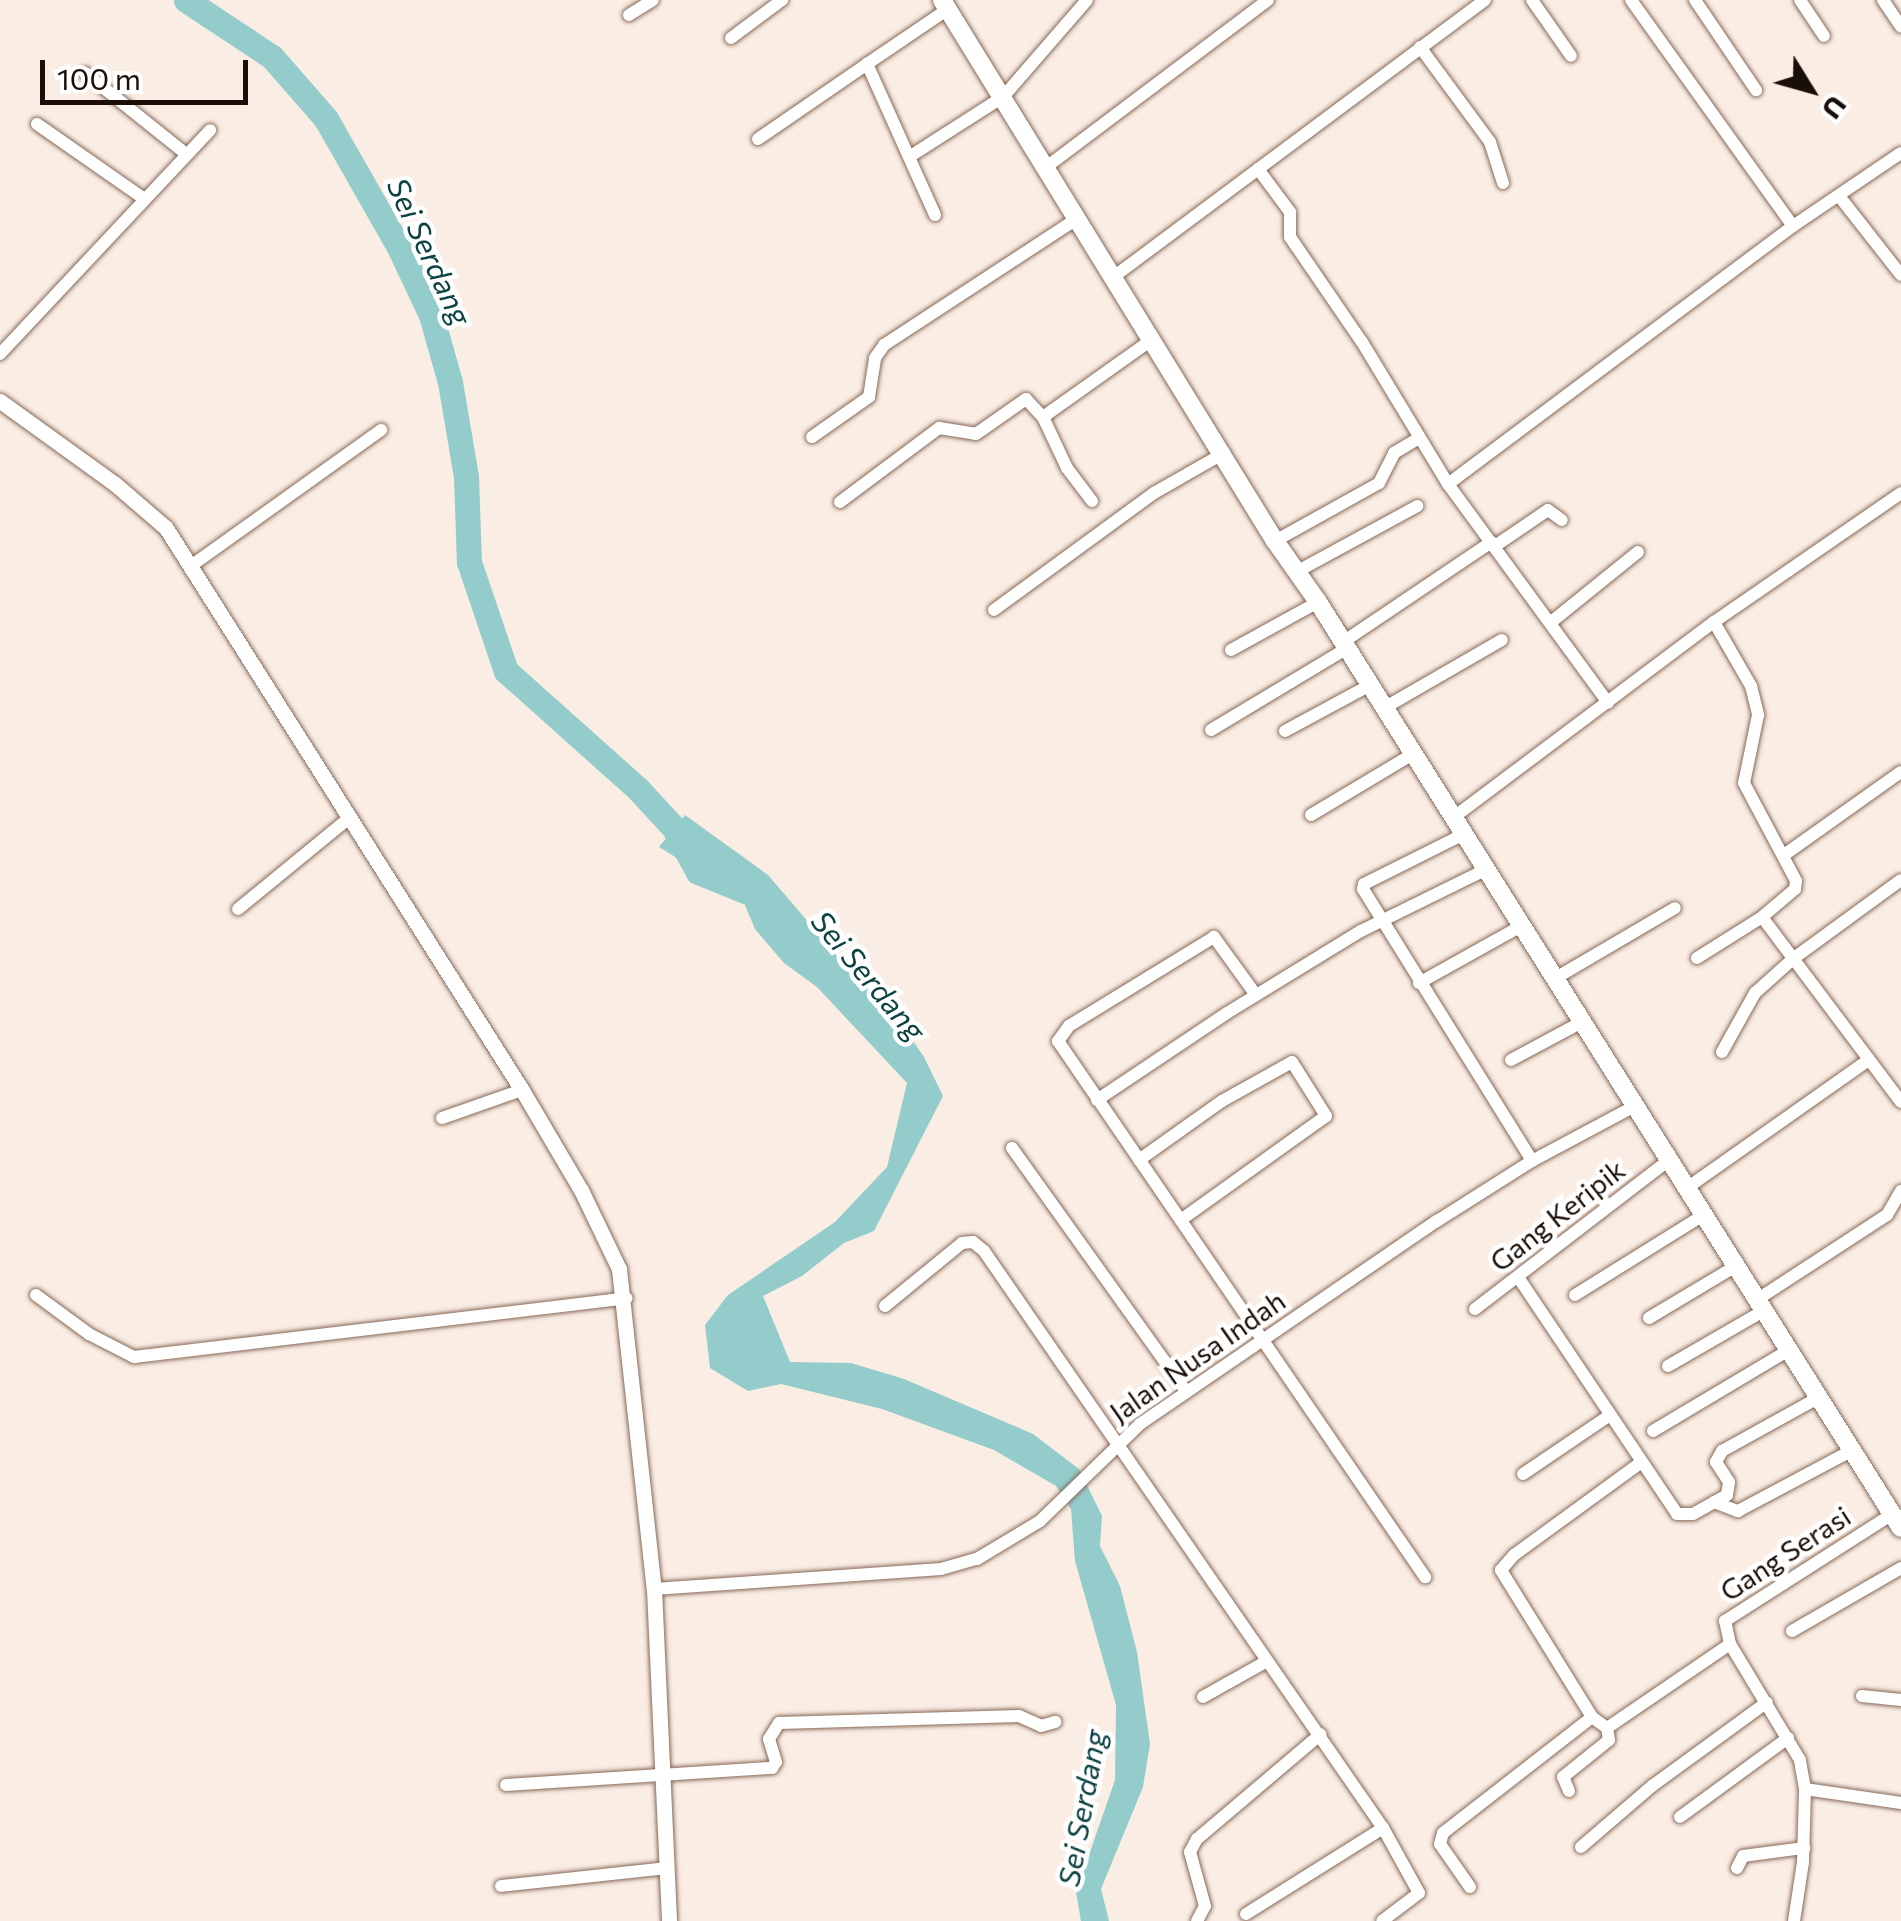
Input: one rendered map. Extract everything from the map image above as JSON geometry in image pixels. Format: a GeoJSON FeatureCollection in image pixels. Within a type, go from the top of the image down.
{"type":"FeatureCollection","features":[{"type":"Feature","properties":{"kind":"main road"},"geometry":{"type":"LineString","coordinates":[[945,4],[1074,220],[1224,452],[1275,541],[1460,826],[1580,1023],[1762,1304],[1896,1521]]}},
{"type":"Feature","properties":{"kind":"street"},"geometry":{"type":"LineString","coordinates":[[629,15],[653,0]]}},
{"type":"Feature","properties":{"kind":"street"},"geometry":{"type":"LineString","coordinates":[[731,38],[782,0]]}},
{"type":"Feature","properties":{"kind":"street"},"geometry":{"type":"LineString","coordinates":[[909,157],[1003,97],[1087,0]]}},
{"type":"Feature","properties":{"kind":"street"},"geometry":{"type":"LineString","coordinates":[[1045,168],[1268,0]]}},
{"type":"Feature","properties":{"kind":"street"},"geometry":{"type":"LineString","coordinates":[[1112,278],[1485,0]]}},
{"type":"Feature","properties":{"kind":"street"},"geometry":{"type":"LineString","coordinates":[[1532,0],[1571,56]]}},
{"type":"Feature","properties":{"kind":"street"},"geometry":{"type":"LineString","coordinates":[[1631,0],[1793,226]]}},
{"type":"Feature","properties":{"kind":"street"},"geometry":{"type":"LineString","coordinates":[[1695,0],[1756,90]]}},
{"type":"Feature","properties":{"kind":"street"},"geometry":{"type":"LineString","coordinates":[[1800,0],[1824,36]]}},
{"type":"Feature","properties":{"kind":"street"},"geometry":{"type":"LineString","coordinates":[[1882,0],[1901,27]]}},
{"type":"Feature","properties":{"kind":"street"},"geometry":{"type":"LineString","coordinates":[[758,139],[945,4]]}},
{"type":"Feature","properties":{"kind":"street"},"geometry":{"type":"LineString","coordinates":[[1420,47],[1490,142],[1503,183]]}},
{"type":"Feature","properties":{"kind":"street"},"geometry":{"type":"LineString","coordinates":[[867,64],[934,215]]}},
{"type":"Feature","properties":{"kind":"street"},"geometry":{"type":"LineString","coordinates":[[85,73],[186,154]]}},
{"type":"Feature","properties":{"kind":"street"},"geometry":{"type":"LineString","coordinates":[[37,124],[143,198]]}},
{"type":"Feature","properties":{"kind":"street"},"geometry":{"type":"LineString","coordinates":[[0,354],[210,130]]}},
{"type":"Feature","properties":{"kind":"street"},"geometry":{"type":"LineString","coordinates":[[1448,484],[1793,226],[1901,153]]}},
{"type":"Feature","properties":{"kind":"street"},"geometry":{"type":"LineString","coordinates":[[1258,169],[1290,212],[1290,237],[1362,342],[1448,484],[1608,703]]}},
{"type":"Feature","properties":{"kind":"street"},"geometry":{"type":"LineString","coordinates":[[1840,196],[1901,275]]}},
{"type":"Feature","properties":{"kind":"street"},"geometry":{"type":"LineString","coordinates":[[812,437],[869,396],[876,358],[884,345],[1074,220]]}},
{"type":"Feature","properties":{"kind":"street"},"geometry":{"type":"LineString","coordinates":[[1043,417],[1150,341]]}},
{"type":"Feature","properties":{"kind":"street"},"geometry":{"type":"LineString","coordinates":[[840,502],[939,428],[976,434],[1026,399],[1043,417],[1067,468],[1092,501]]}},
{"type":"Feature","properties":{"kind":"street"},"geometry":{"type":"LineString","coordinates":[[0,401],[143,506],[166,528],[522,1090],[619,1269],[626,1298],[654,1589],[660,1776],[670,1921]]}},
{"type":"Feature","properties":{"kind":"street"},"geometry":{"type":"LineString","coordinates":[[191,566],[381,430]]}},
{"type":"Feature","properties":{"kind":"street"},"geometry":{"type":"LineString","coordinates":[[1275,541],[1379,483],[1392,456],[1419,438]]}},
{"type":"Feature","properties":{"kind":"street"},"geometry":{"type":"LineString","coordinates":[[994,610],[1154,493],[1224,452]]}},
{"type":"Feature","properties":{"kind":"street"},"geometry":{"type":"LineString","coordinates":[[1532,1162],[1380,922],[1362,886],[1460,826],[1608,703],[1714,622],[1901,493]]}},
{"type":"Feature","properties":{"kind":"street"},"geometry":{"type":"LineString","coordinates":[[1298,572],[1417,506]]}},
{"type":"Feature","properties":{"kind":"street"},"geometry":{"type":"LineString","coordinates":[[1212,730],[1548,510],[1562,520]]}},
{"type":"Feature","properties":{"kind":"street"},"geometry":{"type":"LineString","coordinates":[[1550,622],[1638,552]]}},
{"type":"Feature","properties":{"kind":"street"},"geometry":{"type":"LineString","coordinates":[[1231,650],[1318,602]]}},
{"type":"Feature","properties":{"kind":"street"},"geometry":{"type":"LineString","coordinates":[[1697,958],[1762,917],[1795,889],[1784,855],[1744,783],[1756,736],[1755,703],[1744,673],[1714,622]]}},
{"type":"Feature","properties":{"kind":"street"},"geometry":{"type":"LineString","coordinates":[[1384,708],[1502,640]]}},
{"type":"Feature","properties":{"kind":"street"},"geometry":{"type":"LineString","coordinates":[[1285,731],[1370,684]]}},
{"type":"Feature","properties":{"kind":"street"},"geometry":{"type":"LineString","coordinates":[[1311,815],[1414,754]]}},
{"type":"Feature","properties":{"kind":"street"},"geometry":{"type":"LineString","coordinates":[[1784,855],[1901,772]]}},
{"type":"Feature","properties":{"kind":"street"},"geometry":{"type":"LineString","coordinates":[[238,909],[348,819]]}},
{"type":"Feature","properties":{"kind":"street"},"geometry":{"type":"LineString","coordinates":[[1097,1100],[1256,995],[1380,922],[1485,870]]}},
{"type":"Feature","properties":{"kind":"street"},"geometry":{"type":"LineString","coordinates":[[1722,1052],[1756,994],[1794,958],[1901,880]]}},
{"type":"Feature","properties":{"kind":"street"},"geometry":{"type":"LineString","coordinates":[[1554,979],[1675,908]]}},
{"type":"Feature","properties":{"kind":"street"},"geometry":{"type":"LineString","coordinates":[[1762,917],[1901,1102]]}},
{"type":"Feature","properties":{"kind":"street"},"geometry":{"type":"LineString","coordinates":[[1419,983],[1520,927]]}},
{"type":"Feature","properties":{"kind":"street"},"geometry":{"type":"LineString","coordinates":[[1256,995],[1214,937],[1069,1026],[1058,1041],[1261,1342],[1426,1577]]}},
{"type":"Feature","properties":{"kind":"street"},"geometry":{"type":"LineString","coordinates":[[1511,1060],[1580,1023]]}},
{"type":"Feature","properties":{"kind":"street"},"geometry":{"type":"LineString","coordinates":[[1140,1160],[1238,1091],[1292,1062],[1326,1116],[1181,1220]]}},
{"type":"Feature","properties":{"kind":"street"},"geometry":{"type":"LineString","coordinates":[[1687,1188],[1868,1062]]}},
{"type":"Feature","properties":{"kind":"street"},"geometry":{"type":"LineString","coordinates":[[442,1118],[522,1090]]}},
{"type":"Feature","properties":{"kind":"street","name":"Jalan Nusa Indah"},"geometry":{"type":"LineString","coordinates":[[654,1589],[941,1569],[977,1559],[1040,1521],[1110,1448],[1436,1220],[1635,1106]]}},
{"type":"Feature","properties":{"kind":"street"},"geometry":{"type":"LineString","coordinates":[[1012,1148],[1187,1392]]}},
{"type":"Feature","properties":{"kind":"street","name":"Gang Keripik"},"geometry":{"type":"LineString","coordinates":[[1475,1310],[1669,1160]]}},
{"type":"Feature","properties":{"kind":"street"},"geometry":{"type":"LineString","coordinates":[[1668,1366],[1887,1215],[1901,1191]]}},
{"type":"Feature","properties":{"kind":"street"},"geometry":{"type":"LineString","coordinates":[[1575,1295],[1702,1216]]}},
{"type":"Feature","properties":{"kind":"street"},"geometry":{"type":"LineString","coordinates":[[885,1306],[962,1244],[973,1242],[984,1251],[1110,1448],[1320,1734],[1383,1828],[1419,1893],[1382,1921]]}},
{"type":"Feature","properties":{"kind":"street"},"geometry":{"type":"LineString","coordinates":[[1648,1318],[1736,1266]]}},
{"type":"Feature","properties":{"kind":"street"},"geometry":{"type":"LineString","coordinates":[[1518,1277],[1678,1514],[1692,1514],[1730,1488],[1716,1462],[1722,1452],[1818,1398]]}},
{"type":"Feature","properties":{"kind":"street"},"geometry":{"type":"LineString","coordinates":[[36,1295],[89,1334],[134,1357],[626,1298]]}},
{"type":"Feature","properties":{"kind":"street"},"geometry":{"type":"LineString","coordinates":[[1653,1432],[1789,1350]]}},
{"type":"Feature","properties":{"kind":"street"},"geometry":{"type":"LineString","coordinates":[[1523,1474],[1610,1414]]}},
{"type":"Feature","properties":{"kind":"street"},"geometry":{"type":"LineString","coordinates":[[1714,1502],[1738,1511],[1852,1451]]}},
{"type":"Feature","properties":{"kind":"street"},"geometry":{"type":"LineString","coordinates":[[1570,1791],[1563,1777],[1609,1740],[1607,1728],[1592,1716],[1501,1570],[1514,1555],[1640,1463]]}},
{"type":"Feature","properties":{"kind":"street","name":"Gang Serasi"},"geometry":{"type":"LineString","coordinates":[[1730,1644],[1724,1625],[1729,1615],[1896,1521]]}},
{"type":"Feature","properties":{"kind":"street"},"geometry":{"type":"LineString","coordinates":[[1792,1630],[1901,1568]]}},
{"type":"Feature","properties":{"kind":"street"},"geometry":{"type":"LineString","coordinates":[[1607,1728],[1730,1644],[1800,1760],[1805,1789],[1804,1848],[1794,1921]]}},
{"type":"Feature","properties":{"kind":"street"},"geometry":{"type":"LineString","coordinates":[[1204,1696],[1267,1661]]}},
{"type":"Feature","properties":{"kind":"street"},"geometry":{"type":"LineString","coordinates":[[1862,1696],[1901,1700]]}},
{"type":"Feature","properties":{"kind":"street"},"geometry":{"type":"LineString","coordinates":[[1581,1847],[1652,1786],[1767,1702]]}},
{"type":"Feature","properties":{"kind":"street"},"geometry":{"type":"LineString","coordinates":[[506,1785],[772,1768],[776,1762],[769,1739],[779,1724],[1019,1716],[1040,1726],[1055,1722]]}},
{"type":"Feature","properties":{"kind":"street"},"geometry":{"type":"LineString","coordinates":[[1470,1887],[1440,1844],[1443,1832],[1592,1716]]}},
{"type":"Feature","properties":{"kind":"street"},"geometry":{"type":"LineString","coordinates":[[1197,1921],[1205,1906],[1190,1852],[1197,1839],[1320,1734]]}},
{"type":"Feature","properties":{"kind":"street"},"geometry":{"type":"LineString","coordinates":[[1680,1816],[1788,1738]]}},
{"type":"Feature","properties":{"kind":"street"},"geometry":{"type":"LineString","coordinates":[[1805,1789],[1901,1803]]}},
{"type":"Feature","properties":{"kind":"street"},"geometry":{"type":"LineString","coordinates":[[1246,1914],[1383,1828]]}},
{"type":"Feature","properties":{"kind":"street"},"geometry":{"type":"LineString","coordinates":[[1738,1868],[1743,1856],[1804,1848]]}},
{"type":"Feature","properties":{"kind":"street"},"geometry":{"type":"LineString","coordinates":[[501,1886],[666,1868]]}},
{"type":"Feature","properties":{"kind":"water"},"geometry":{"type":"Polygon","coordinates":[[[685,815],[768,875],[858,980],[888,1005],[924,1057],[943,1096],[874,1231],[844,1243],[802,1276],[763,1296],[790,1362],[851,1363],[904,1379],[1033,1434],[1079,1469],[1102,1516],[1100,1546],[1120,1586],[1137,1652],[1150,1744],[1143,1787],[1101,1889],[1109,1921],[1081,1921],[1076,1892],[1115,1780],[1116,1705],[1075,1561],[1071,1509],[1056,1486],[994,1450],[882,1409],[781,1384],[748,1391],[710,1368],[705,1325],[728,1295],[835,1222],[887,1167],[907,1083],[817,987],[784,963],[755,929],[742,898],[659,847],[685,815]]]}},
{"type":"Feature","properties":{"kind":"waterway","name":"Sei Serdang"},"geometry":{"type":"LineString","coordinates":[[186,0],[272,57],[326,119],[398,245],[431,315],[450,382],[466,477],[469,562],[506,671],[638,789],[674,828],[698,872],[745,891]]}}]}
